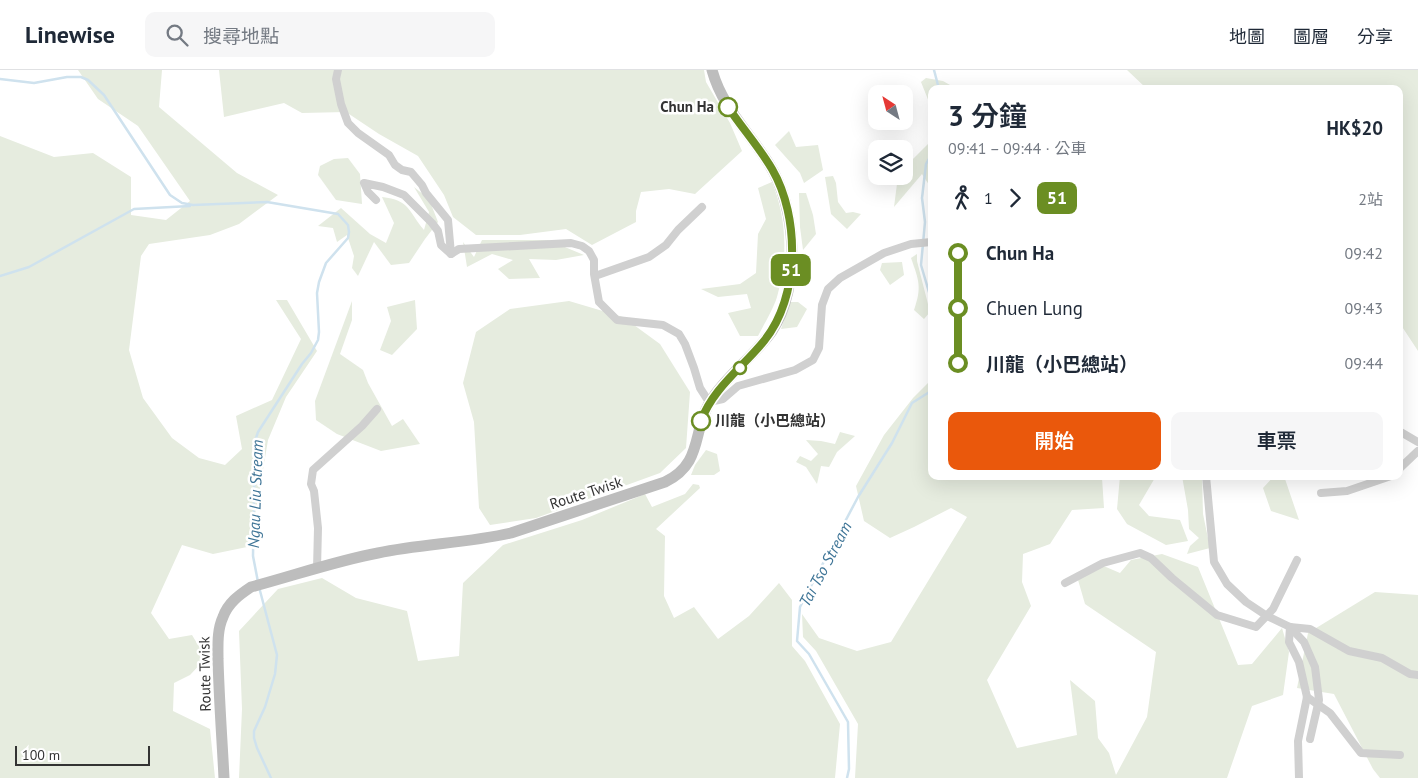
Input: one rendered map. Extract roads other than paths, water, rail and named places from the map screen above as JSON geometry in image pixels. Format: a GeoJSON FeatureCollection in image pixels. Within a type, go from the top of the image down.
{"type":"FeatureCollection","features":[{"type":"Feature","properties":{"kind":"main road","name":"Route Twisk"},"geometry":{"type":"LineString","coordinates":[[224,778],[218,673],[219,630],[222,618],[228,607],[238,596],[251,587],[357,557],[396,549],[511,533],[666,482],[681,472],[688,464],[694,450],[700,425],[710,402],[773,330],[787,297],[791,279],[792,260],[787,212],[780,187],[767,162],[723,98],[712,70]]}},
{"type":"Feature","properties":{"kind":"street"},"geometry":{"type":"LineString","coordinates":[[338,70],[336,79],[341,104],[348,122],[358,133],[389,155],[395,165],[402,170],[411,172],[422,185],[426,193],[448,220],[451,254]]}},
{"type":"Feature","properties":{"kind":"street"},"geometry":{"type":"LineString","coordinates":[[376,200],[368,192],[364,183],[383,187],[404,195],[432,223],[438,231],[441,245],[451,254]]}},
{"type":"Feature","properties":{"kind":"street"},"geometry":{"type":"LineString","coordinates":[[595,276],[649,257],[666,245],[702,207]]}},
{"type":"Feature","properties":{"kind":"street"},"geometry":{"type":"LineString","coordinates":[[451,254],[459,249],[570,243],[582,246],[589,251],[594,260],[599,302],[617,320],[663,325],[679,334],[694,368],[700,388],[710,402],[723,399],[738,386],[794,370],[813,360],[819,348],[822,305],[828,288],[840,278],[884,253],[911,244],[928,242]]}},
{"type":"Feature","properties":{"kind":"street"},"geometry":{"type":"LineString","coordinates":[[317,569],[318,528],[314,491],[311,484],[313,470],[362,426],[377,408]]}},
{"type":"Feature","properties":{"kind":"street"},"geometry":{"type":"LineString","coordinates":[[1403,433],[1418,442]]}},
{"type":"Feature","properties":{"kind":"street"},"geometry":{"type":"LineString","coordinates":[[1403,465],[1418,451]]}},
{"type":"Feature","properties":{"kind":"street"},"geometry":{"type":"LineString","coordinates":[[1206,480],[1214,562],[1227,584],[1246,602],[1268,616],[1290,626],[1310,629],[1349,651],[1382,658],[1410,674],[1418,675]]}},
{"type":"Feature","properties":{"kind":"street"},"geometry":{"type":"LineString","coordinates":[[1321,493],[1347,492],[1380,480]]}},
{"type":"Feature","properties":{"kind":"street"},"geometry":{"type":"LineString","coordinates":[[1065,583],[1103,563],[1140,553],[1151,558],[1217,615],[1256,627],[1273,609],[1297,560]]}},
{"type":"Feature","properties":{"kind":"street"},"geometry":{"type":"LineString","coordinates":[[1290,626],[1289,642],[1299,662],[1307,697],[1298,741],[1299,778]]}},
{"type":"Feature","properties":{"kind":"street"},"geometry":{"type":"LineString","coordinates":[[1290,626],[1304,642],[1315,667],[1319,700],[1310,739]]}},
{"type":"Feature","properties":{"kind":"street"},"geometry":{"type":"LineString","coordinates":[[1307,697],[1330,713],[1361,753],[1400,755]]}},
{"type":"Feature","properties":{"kind":"waterway","name":"Tai Tso Stream"},"geometry":{"type":"LineString","coordinates":[[934,70],[938,85]]}},
{"type":"Feature","properties":{"kind":"waterway","name":"Ngau Liu Stream"},"geometry":{"type":"LineString","coordinates":[[0,79],[34,83],[67,77],[81,77],[88,80],[104,95],[170,195],[182,203],[193,205],[267,202],[338,214],[348,225],[348,238],[326,263],[319,282],[317,293],[318,340],[258,432],[255,441],[253,556],[258,582]]}},
{"type":"Feature","properties":{"kind":"waterway","name":"Tai Tso Stream"},"geometry":{"type":"LineString","coordinates":[[928,160],[922,198],[925,222],[921,265],[928,289]]}},
{"type":"Feature","properties":{"kind":"waterway"},"geometry":{"type":"LineString","coordinates":[[0,276],[29,267],[134,209],[190,206]]}},
{"type":"Feature","properties":{"kind":"waterway","name":"Tai Tso Stream"},"geometry":{"type":"LineString","coordinates":[[847,778],[849,769],[848,722],[809,654],[797,641],[800,607],[858,497],[892,443],[912,403],[928,393]]}},
{"type":"Feature","properties":{"kind":"waterway","name":"Ngau Liu Stream"},"geometry":{"type":"LineString","coordinates":[[259,587],[277,655],[275,674],[265,707],[254,731],[254,738],[271,778]]}},
{"type":"Feature","properties":{"kind":"place","name":"Chun Ha"},"geometry":{"type":"Point","coordinates":[728,107]}},
{"type":"Feature","properties":{"kind":"place","name":"川龍（小巴總站）"},"geometry":{"type":"Point","coordinates":[701,421]}}]}
